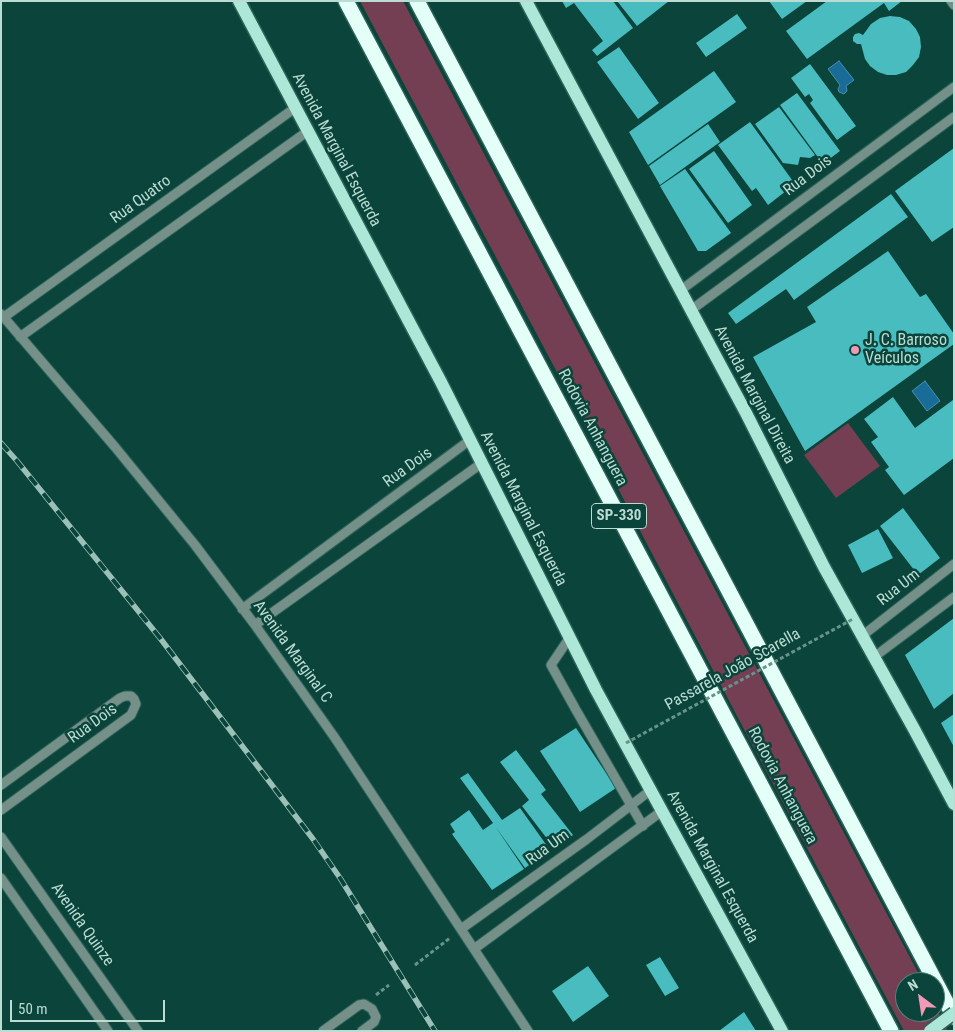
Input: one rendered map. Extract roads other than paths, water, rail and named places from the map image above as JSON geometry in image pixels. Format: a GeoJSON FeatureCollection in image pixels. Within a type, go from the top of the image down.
{"type":"FeatureCollection","features":[{"type":"Feature","properties":{"kind":"highway","name":"Rodovia Anhanguera"},"geometry":{"type":"LineString","coordinates":[[346,1],[891,1031]]}},
{"type":"Feature","properties":{"kind":"highway"},"geometry":{"type":"LineString","coordinates":[[417,1],[954,1018]]}},
{"type":"Feature","properties":{"kind":"main road","name":"Avenida Marginal Esquerda"},"geometry":{"type":"LineString","coordinates":[[239,1],[441,382],[626,744],[782,1031]]}},
{"type":"Feature","properties":{"kind":"main road","name":"Avenida Marginal Direita"},"geometry":{"type":"LineString","coordinates":[[526,1],[746,412],[824,567],[954,804]]}},
{"type":"Feature","properties":{"kind":"main road"},"geometry":{"type":"LineString","coordinates":[[930,1031],[954,1013]]}},
{"type":"Feature","properties":{"kind":"street"},"geometry":{"type":"LineString","coordinates":[[951,1],[954,5]]}},
{"type":"Feature","properties":{"kind":"street","name":"Rua Dois"},"geometry":{"type":"LineString","coordinates":[[681,290],[954,87]]}},
{"type":"Feature","properties":{"kind":"street","name":"Rua Quatro"},"geometry":{"type":"LineString","coordinates":[[3,316],[295,108]]}},
{"type":"Feature","properties":{"kind":"street"},"geometry":{"type":"LineString","coordinates":[[691,310],[954,117]]}},
{"type":"Feature","properties":{"kind":"street"},"geometry":{"type":"LineString","coordinates":[[20,337],[308,131]]}},
{"type":"Feature","properties":{"kind":"street","name":"Avenida Marginal C"},"geometry":{"type":"LineString","coordinates":[[3,316],[115,447],[195,545],[255,625],[335,738],[528,1031]]}},
{"type":"Feature","properties":{"kind":"street","name":"Rua Dois"},"geometry":{"type":"LineString","coordinates":[[242,609],[470,440]]}},
{"type":"Feature","properties":{"kind":"street"},"geometry":{"type":"LineString","coordinates":[[255,625],[482,463]]}},
{"type":"Feature","properties":{"kind":"street","name":"Rua Um"},"geometry":{"type":"LineString","coordinates":[[862,636],[954,564]]}},
{"type":"Feature","properties":{"kind":"street"},"geometry":{"type":"LineString","coordinates":[[874,657],[954,598]]}},
{"type":"Feature","properties":{"kind":"street"},"geometry":{"type":"LineString","coordinates":[[570,637],[551,664],[644,826]]}},
{"type":"Feature","properties":{"kind":"street","name":"Rua Dois"},"geometry":{"type":"LineString","coordinates":[[1,785],[120,698],[131,696],[134,699],[136,704],[131,715],[1,810]]}},
{"type":"Feature","properties":{"kind":"street","name":"Rua Um"},"geometry":{"type":"LineString","coordinates":[[461,929],[587,839],[651,790]]}},
{"type":"Feature","properties":{"kind":"street"},"geometry":{"type":"LineString","coordinates":[[474,948],[644,826],[662,811]]}},
{"type":"Feature","properties":{"kind":"street","name":"Avenida Quinze"},"geometry":{"type":"LineString","coordinates":[[1,837],[138,1031]]}},
{"type":"Feature","properties":{"kind":"street"},"geometry":{"type":"LineString","coordinates":[[1,878],[108,1031]]}},
{"type":"Feature","properties":{"kind":"street"},"geometry":{"type":"LineString","coordinates":[[323,1031],[359,1004],[364,1004],[372,1009],[376,1017],[374,1022],[362,1031]]}},
{"type":"Feature","properties":{"kind":"water"},"geometry":{"type":"Polygon","coordinates":[[[839,61],[854,80],[846,86],[847,91],[844,94],[839,92],[840,85],[828,69],[839,61]]]}},
{"type":"Feature","properties":{"kind":"water"},"geometry":{"type":"Polygon","coordinates":[[[925,381],[940,401],[927,411],[912,391],[925,381]]]}},
{"type":"Feature","properties":{"kind":"railway"},"geometry":{"type":"LineString","coordinates":[[1,443],[160,638],[313,839],[340,878],[435,1031]]}},
{"type":"Feature","properties":{"kind":"place","name":"J. C. Barroso Veículos"},"geometry":{"type":"Point","coordinates":[855,350]}}]}
